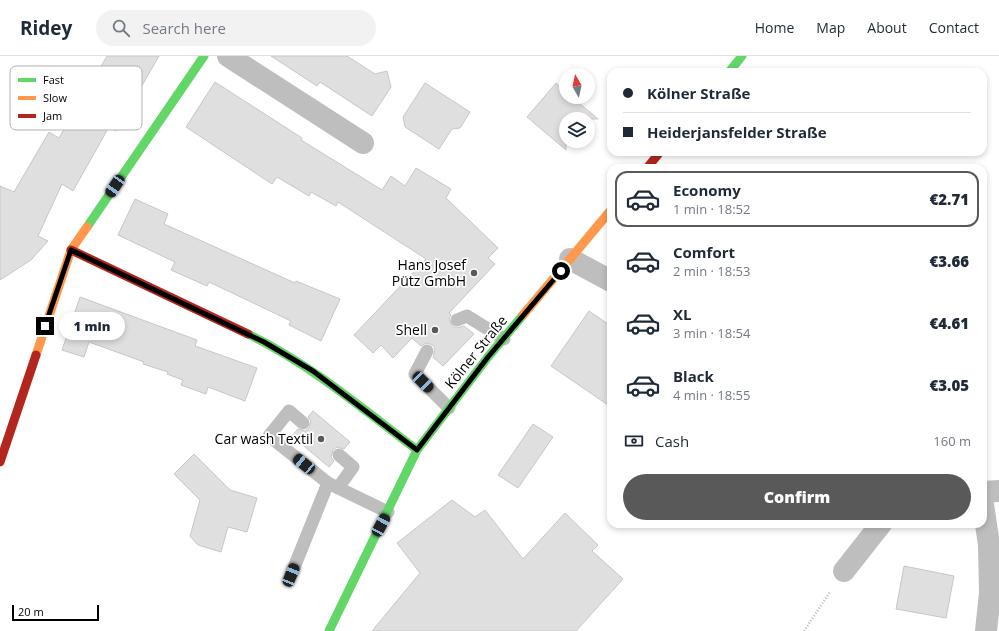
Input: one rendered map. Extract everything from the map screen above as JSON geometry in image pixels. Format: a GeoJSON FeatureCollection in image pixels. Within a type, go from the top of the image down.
{"type":"FeatureCollection","features":[{"type":"Feature","properties":{"kind":"street"},"geometry":{"type":"LineString","coordinates":[[0,462],[71,250],[204,56]]}},
{"type":"Feature","properties":{"kind":"street"},"geometry":{"type":"LineString","coordinates":[[228,56],[363,143]]}},
{"type":"Feature","properties":{"kind":"street"},"geometry":{"type":"LineString","coordinates":[[732,68],[742,56]]}},
{"type":"Feature","properties":{"kind":"street"},"geometry":{"type":"LineString","coordinates":[[650,164],[657,156]]}},
{"type":"Feature","properties":{"kind":"street","name":"Kölner Straße"},"geometry":{"type":"LineString","coordinates":[[329,631],[417,450],[504,339],[607,215]]}},
{"type":"Feature","properties":{"kind":"street"},"geometry":{"type":"LineString","coordinates":[[71,250],[264,342],[313,371],[417,450]]}},
{"type":"Feature","properties":{"kind":"street"},"geometry":{"type":"LineString","coordinates":[[570,259],[607,279]]}},
{"type":"Feature","properties":{"kind":"street"},"geometry":{"type":"LineString","coordinates":[[987,492],[999,491]]}},
{"type":"Feature","properties":{"kind":"street"},"geometry":{"type":"LineString","coordinates":[[844,571],[879,528]]}},
{"type":"Feature","properties":{"kind":"street"},"geometry":{"type":"LineString","coordinates":[[986,631],[990,593],[989,545],[987,528]]}},
{"type":"Feature","properties":{"kind":"lane"},"geometry":{"type":"LineString","coordinates":[[457,320],[467,316],[504,339]]}},
{"type":"Feature","properties":{"kind":"lane"},"geometry":{"type":"LineString","coordinates":[[427,351],[415,374],[449,408]]}},
{"type":"Feature","properties":{"kind":"lane"},"geometry":{"type":"LineString","coordinates":[[303,423],[289,411],[269,436],[333,486],[388,512]]}},
{"type":"Feature","properties":{"kind":"lane"},"geometry":{"type":"LineString","coordinates":[[291,575],[333,486],[353,467],[339,455]]}},
{"type":"Feature","properties":{"kind":"path"},"geometry":{"type":"LineString","coordinates":[[804,631],[844,571]]}},
{"type":"Feature","properties":{"kind":"building"},"geometry":{"type":"Polygon","coordinates":[[[107,56],[159,56],[142,86],[142,66],[101,66],[107,56]]]}},
{"type":"Feature","properties":{"kind":"building"},"geometry":{"type":"Polygon","coordinates":[[[271,56],[347,56],[375,74],[387,71],[391,87],[372,116],[320,82],[317,86],[271,56]]]}},
{"type":"Feature","properties":{"kind":"building"},"geometry":{"type":"Polygon","coordinates":[[[215,82],[302,138],[301,140],[382,190],[391,176],[405,186],[416,168],[451,189],[446,198],[498,248],[488,258],[495,264],[449,313],[451,315],[449,319],[452,326],[456,328],[464,326],[474,334],[443,366],[433,357],[435,350],[434,346],[430,344],[426,343],[421,346],[412,338],[393,358],[381,345],[373,353],[354,335],[426,259],[338,202],[336,206],[311,192],[309,196],[277,177],[272,184],[186,127],[215,82]]]}},
{"type":"Feature","properties":{"kind":"building"},"geometry":{"type":"Polygon","coordinates":[[[425,83],[470,112],[460,128],[452,129],[439,149],[405,127],[403,117],[425,83]]]}},
{"type":"Feature","properties":{"kind":"building"},"geometry":{"type":"Polygon","coordinates":[[[556,83],[559,86],[559,104],[580,104],[590,112],[559,112],[559,144],[527,117],[556,83]]]}},
{"type":"Feature","properties":{"kind":"building"},"geometry":{"type":"Polygon","coordinates":[[[64,130],[107,130],[73,191],[62,184],[38,236],[48,241],[31,260],[0,280],[0,186],[14,192],[49,132],[59,138],[64,130]]]}},
{"type":"Feature","properties":{"kind":"building"},"geometry":{"type":"Polygon","coordinates":[[[135,199],[168,214],[164,224],[295,283],[296,281],[340,299],[321,341],[289,325],[291,321],[209,282],[207,286],[171,270],[175,262],[118,235],[135,199]]]}},
{"type":"Feature","properties":{"kind":"building"},"geometry":{"type":"Polygon","coordinates":[[[80,297],[197,340],[195,346],[257,368],[245,401],[208,387],[206,394],[181,385],[183,380],[167,374],[168,372],[143,364],[144,362],[89,342],[84,357],[62,350],[80,297]]]}},
{"type":"Feature","properties":{"kind":"building"},"geometry":{"type":"Polygon","coordinates":[[[589,311],[607,323],[607,404],[551,366],[589,311]]]}},
{"type":"Feature","properties":{"kind":"building","name":"Car wash Textil"},"geometry":{"type":"Polygon","coordinates":[[[313,411],[350,442],[344,449],[337,447],[333,450],[331,457],[334,461],[329,467],[292,436],[298,429],[305,431],[309,428],[311,421],[308,417],[313,411]]]}},
{"type":"Feature","properties":{"kind":"building"},"geometry":{"type":"Polygon","coordinates":[[[533,424],[553,437],[518,488],[498,475],[533,424]]]}},
{"type":"Feature","properties":{"kind":"building"},"geometry":{"type":"Polygon","coordinates":[[[194,454],[230,490],[257,498],[247,532],[228,527],[221,552],[198,545],[190,536],[200,500],[174,474],[194,454]]]}},
{"type":"Feature","properties":{"kind":"building"},"geometry":{"type":"Polygon","coordinates":[[[452,500],[475,517],[485,510],[523,559],[565,513],[598,545],[592,551],[623,579],[576,631],[372,631],[420,573],[397,543],[452,500]]]}},
{"type":"Feature","properties":{"kind":"building"},"geometry":{"type":"Polygon","coordinates":[[[904,566],[954,576],[946,618],[896,609],[904,566]]]}},
{"type":"Feature","properties":{"kind":"traffic: fast"},"geometry":{"type":"LineString","coordinates":[[87,227],[204,56]]}},
{"type":"Feature","properties":{"kind":"traffic: fast"},"geometry":{"type":"LineString","coordinates":[[732,68],[742,56]]}},
{"type":"Feature","properties":{"kind":"traffic: fast"},"geometry":{"type":"LineString","coordinates":[[329,631],[417,450],[488,357],[523,315]]}},
{"type":"Feature","properties":{"kind":"traffic: fast"},"geometry":{"type":"LineString","coordinates":[[248,334],[293,359],[336,388],[417,450]]}},
{"type":"Feature","properties":{"kind":"traffic: slow"},"geometry":{"type":"LineString","coordinates":[[523,315],[607,215]]}},
{"type":"Feature","properties":{"kind":"traffic: slow"},"geometry":{"type":"LineString","coordinates":[[36,355],[71,250],[87,227]]}},
{"type":"Feature","properties":{"kind":"traffic: jam"},"geometry":{"type":"LineString","coordinates":[[650,164],[657,156]]}},
{"type":"Feature","properties":{"kind":"traffic: jam"},"geometry":{"type":"LineString","coordinates":[[71,250],[248,334]]}},
{"type":"Feature","properties":{"kind":"traffic: jam"},"geometry":{"type":"LineString","coordinates":[[0,462],[36,355]]}},
{"type":"Feature","properties":{"kind":"place","name":"Hans Josef Pütz GmbH"},"geometry":{"type":"Point","coordinates":[474,273]}},
{"type":"Feature","properties":{"kind":"place","name":"Shell"},"geometry":{"type":"Point","coordinates":[435,330]}},
{"type":"Feature","properties":{"kind":"place","name":"Car wash Textil"},"geometry":{"type":"Point","coordinates":[321,439]}},
{"type":"Feature","properties":{"kind":"route"},"geometry":{"type":"LineString","coordinates":[[45,326],[71,250],[264,342],[313,371],[417,450],[488,357],[561,271]]}}]}
